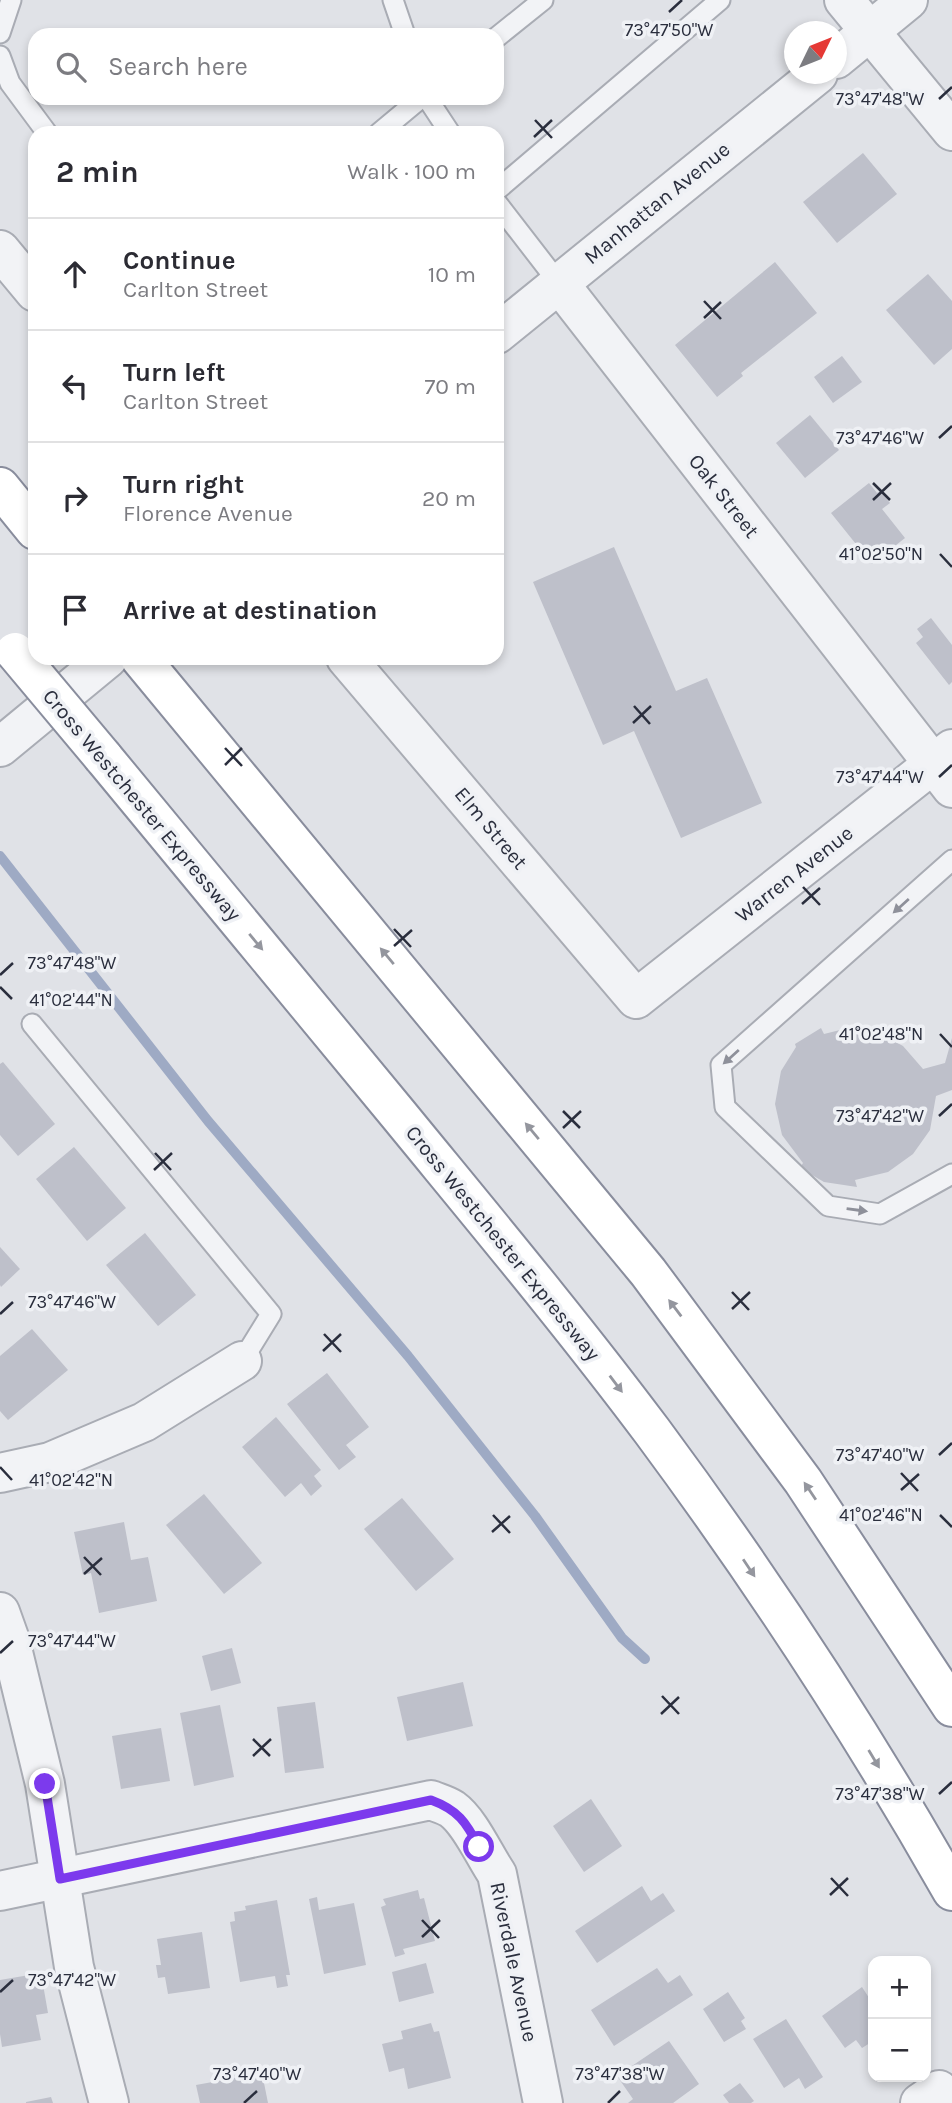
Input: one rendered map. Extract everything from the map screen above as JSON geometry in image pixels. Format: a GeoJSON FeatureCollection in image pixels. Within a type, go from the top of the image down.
{"type":"FeatureCollection","features":[{"type":"Feature","properties":{"kind":"highway"},"geometry":{"type":"LineString","coordinates":[[0,487],[28,521]]}},
{"type":"Feature","properties":{"kind":"highway","name":"Cross Westchester Expressway"},"geometry":{"type":"LineString","coordinates":[[8,643],[490,1226],[653,1432],[805,1651],[867,1747],[952,1891]]}},
{"type":"Feature","properties":{"kind":"highway"},"geometry":{"type":"LineString","coordinates":[[146,665],[648,1272],[788,1460],[876,1588],[952,1691]]}},
{"type":"Feature","properties":{"kind":"highway"},"geometry":{"type":"LineString","coordinates":[[876,1588],[952,1707]]}},
{"type":"Feature","properties":{"kind":"street"},"geometry":{"type":"LineString","coordinates":[[844,0],[952,131]]}},
{"type":"Feature","properties":{"kind":"street"},"geometry":{"type":"LineString","coordinates":[[847,50],[908,0]]}},
{"type":"Feature","properties":{"kind":"street","name":"Manhattan Avenue"},"geometry":{"type":"LineString","coordinates":[[504,328],[806,84]]}},
{"type":"Feature","properties":{"kind":"street"},"geometry":{"type":"LineString","coordinates":[[0,250],[28,284]]}},
{"type":"Feature","properties":{"kind":"street","name":"Oak Street"},"geometry":{"type":"LineString","coordinates":[[558,282],[945,767]]}},
{"type":"Feature","properties":{"kind":"street"},"geometry":{"type":"LineString","coordinates":[[0,747],[100,665]]}},
{"type":"Feature","properties":{"kind":"street","name":"Elm Street"},"geometry":{"type":"LineString","coordinates":[[352,665],[636,999]]}},
{"type":"Feature","properties":{"kind":"street","name":"Warren Avenue"},"geometry":{"type":"LineString","coordinates":[[636,999],[945,767]]}},
{"type":"Feature","properties":{"kind":"street"},"geometry":{"type":"LineString","coordinates":[[0,1473],[50,1462],[144,1422],[242,1361]]}},
{"type":"Feature","properties":{"kind":"street"},"geometry":{"type":"LineString","coordinates":[[0,1612],[10,1640],[45,1784],[74,1967],[109,2103]]}},
{"type":"Feature","properties":{"kind":"street","name":"Riverdale Avenue"},"geometry":{"type":"LineString","coordinates":[[60,1879],[431,1800],[451,1808],[469,1827],[497,1874],[543,2103]]}},
{"type":"Feature","properties":{"kind":"street"},"geometry":{"type":"LineString","coordinates":[[0,1891],[60,1879]]}},
{"type":"Feature","properties":{"kind":"lane"},"geometry":{"type":"LineString","coordinates":[[0,33],[11,0]]}},
{"type":"Feature","properties":{"kind":"lane"},"geometry":{"type":"LineString","coordinates":[[393,0],[403,28]]}},
{"type":"Feature","properties":{"kind":"lane"},"geometry":{"type":"LineString","coordinates":[[504,31],[543,0]]}},
{"type":"Feature","properties":{"kind":"lane"},"geometry":{"type":"LineString","coordinates":[[504,184],[720,0]]}},
{"type":"Feature","properties":{"kind":"lane"},"geometry":{"type":"LineString","coordinates":[[0,56],[10,83],[42,126]]}},
{"type":"Feature","properties":{"kind":"lane"},"geometry":{"type":"LineString","coordinates":[[387,126],[413,105]]}},
{"type":"Feature","properties":{"kind":"lane"},"geometry":{"type":"LineString","coordinates":[[432,105],[445,126]]}},
{"type":"Feature","properties":{"kind":"lane","name":"Oak Street"},"geometry":{"type":"LineString","coordinates":[[504,212],[558,282]]}},
{"type":"Feature","properties":{"kind":"lane"},"geometry":{"type":"LineString","coordinates":[[952,860],[721,1065],[724,1107],[828,1206],[880,1213],[952,1174]]}},
{"type":"Feature","properties":{"kind":"lane"},"geometry":{"type":"LineString","coordinates":[[32,1024],[271,1314],[242,1361]]}},
{"type":"Feature","properties":{"kind":"building"},"geometry":{"type":"Polygon","coordinates":[[[863,153],[897,194],[837,243],[803,202],[863,153]]]}},
{"type":"Feature","properties":{"kind":"building"},"geometry":{"type":"Polygon","coordinates":[[[775,262],[817,313],[741,373],[743,376],[717,397],[675,345],[775,262]]]}},
{"type":"Feature","properties":{"kind":"building"},"geometry":{"type":"Polygon","coordinates":[[[928,274],[952,301],[952,349],[934,365],[886,310],[928,274]]]}},
{"type":"Feature","properties":{"kind":"building"},"geometry":{"type":"Polygon","coordinates":[[[842,356],[862,382],[833,403],[814,377],[842,356]]]}},
{"type":"Feature","properties":{"kind":"building"},"geometry":{"type":"Polygon","coordinates":[[[810,415],[839,450],[805,478],[776,443],[810,415]]]}},
{"type":"Feature","properties":{"kind":"building"},"geometry":{"type":"Polygon","coordinates":[[[869,483],[890,503],[882,509],[905,538],[872,564],[831,513],[869,483]]]}},
{"type":"Feature","properties":{"kind":"building"},"geometry":{"type":"Polygon","coordinates":[[[614,547],[676,691],[707,678],[762,803],[681,838],[634,731],[603,745],[533,582],[614,547]]]}},
{"type":"Feature","properties":{"kind":"building"},"geometry":{"type":"Polygon","coordinates":[[[931,618],[952,645],[952,682],[949,685],[916,643],[923,637],[917,629],[931,618]]]}},
{"type":"Feature","properties":{"kind":"building"},"geometry":{"type":"Polygon","coordinates":[[[852,1027],[877,1032],[903,1046],[923,1069],[945,1063],[952,1038],[952,1090],[936,1096],[930,1130],[913,1154],[888,1172],[855,1180],[857,1187],[824,1182],[800,1168],[803,1163],[782,1135],[775,1104],[781,1071],[796,1047],[795,1044],[821,1028],[824,1034],[852,1027]]]}},
{"type":"Feature","properties":{"kind":"building"},"geometry":{"type":"Polygon","coordinates":[[[3,1062],[55,1124],[18,1156],[0,1135],[0,1064],[3,1062]]]}},
{"type":"Feature","properties":{"kind":"building"},"geometry":{"type":"Polygon","coordinates":[[[74,1147],[126,1208],[87,1241],[36,1179],[74,1147]]]}},
{"type":"Feature","properties":{"kind":"building"},"geometry":{"type":"Polygon","coordinates":[[[145,1233],[196,1295],[158,1326],[106,1265],[145,1233]]]}},
{"type":"Feature","properties":{"kind":"building"},"geometry":{"type":"Polygon","coordinates":[[[0,1247],[20,1269],[1,1287],[0,1285],[0,1247]]]}},
{"type":"Feature","properties":{"kind":"building"},"geometry":{"type":"Polygon","coordinates":[[[32,1329],[68,1370],[8,1420],[0,1411],[0,1356],[32,1329]]]}},
{"type":"Feature","properties":{"kind":"building"},"geometry":{"type":"Polygon","coordinates":[[[327,1373],[369,1427],[346,1445],[356,1457],[339,1470],[287,1404],[327,1373]]]}},
{"type":"Feature","properties":{"kind":"building"},"geometry":{"type":"Polygon","coordinates":[[[276,1417],[321,1470],[314,1476],[322,1486],[311,1496],[301,1483],[285,1497],[242,1447],[276,1417]]]}},
{"type":"Feature","properties":{"kind":"building"},"geometry":{"type":"Polygon","coordinates":[[[204,1494],[262,1563],[224,1594],[166,1525],[204,1494]]]}},
{"type":"Feature","properties":{"kind":"building"},"geometry":{"type":"Polygon","coordinates":[[[402,1498],[454,1559],[416,1591],[364,1529],[402,1498]]]}},
{"type":"Feature","properties":{"kind":"building"},"geometry":{"type":"Polygon","coordinates":[[[124,1522],[131,1560],[148,1557],[157,1601],[99,1613],[91,1573],[83,1575],[74,1532],[124,1522]]]}},
{"type":"Feature","properties":{"kind":"building"},"geometry":{"type":"Polygon","coordinates":[[[232,1648],[241,1683],[211,1691],[202,1656],[232,1648]]]}},
{"type":"Feature","properties":{"kind":"building"},"geometry":{"type":"Polygon","coordinates":[[[463,1682],[473,1726],[407,1741],[397,1697],[463,1682]]]}},
{"type":"Feature","properties":{"kind":"building"},"geometry":{"type":"Polygon","coordinates":[[[315,1702],[324,1768],[285,1773],[277,1707],[315,1702]]]}},
{"type":"Feature","properties":{"kind":"building"},"geometry":{"type":"Polygon","coordinates":[[[220,1705],[234,1777],[194,1786],[180,1713],[220,1705]]]}},
{"type":"Feature","properties":{"kind":"building"},"geometry":{"type":"Polygon","coordinates":[[[161,1728],[170,1781],[121,1789],[112,1736],[161,1728]]]}},
{"type":"Feature","properties":{"kind":"building"},"geometry":{"type":"Polygon","coordinates":[[[591,1799],[622,1846],[584,1872],[553,1826],[591,1799]]]}},
{"type":"Feature","properties":{"kind":"building"},"geometry":{"type":"Polygon","coordinates":[[[642,1886],[651,1901],[663,1893],[675,1911],[597,1963],[575,1931],[642,1886]]]}},
{"type":"Feature","properties":{"kind":"building"},"geometry":{"type":"Polygon","coordinates":[[[418,1890],[420,1899],[424,1898],[435,1941],[403,1949],[405,1954],[395,1957],[381,1907],[386,1905],[383,1899],[418,1890]]]}},
{"type":"Feature","properties":{"kind":"building"},"geometry":{"type":"Polygon","coordinates":[[[317,1897],[319,1910],[354,1903],[366,1965],[324,1974],[309,1899],[317,1897]]]}},
{"type":"Feature","properties":{"kind":"building"},"geometry":{"type":"Polygon","coordinates":[[[277,1900],[290,1975],[286,1975],[288,1986],[277,1988],[275,1976],[240,1982],[230,1922],[235,1921],[234,1912],[246,1910],[245,1906],[277,1900]]]}},
{"type":"Feature","properties":{"kind":"building"},"geometry":{"type":"Polygon","coordinates":[[[202,1932],[210,1988],[168,1994],[165,1977],[158,1978],[156,1965],[161,1965],[157,1939],[202,1932]]]}},
{"type":"Feature","properties":{"kind":"building"},"geometry":{"type":"Polygon","coordinates":[[[426,1963],[434,1993],[399,2002],[392,1972],[426,1963]]]}},
{"type":"Feature","properties":{"kind":"building"},"geometry":{"type":"Polygon","coordinates":[[[657,1968],[668,1983],[680,1975],[693,1995],[614,2046],[591,2010],[657,1968]]]}},
{"type":"Feature","properties":{"kind":"building"},"geometry":{"type":"Polygon","coordinates":[[[41,1973],[48,2013],[36,2015],[41,2040],[2,2047],[0,1980],[41,1973]]]}},
{"type":"Feature","properties":{"kind":"building"},"geometry":{"type":"Polygon","coordinates":[[[862,1987],[868,1996],[868,2044],[862,2048],[856,2040],[845,2048],[822,2016],[862,1987]]]}},
{"type":"Feature","properties":{"kind":"building"},"geometry":{"type":"Polygon","coordinates":[[[728,1992],[745,2018],[741,2021],[746,2029],[724,2042],[703,2009],[728,1992]]]}},
{"type":"Feature","properties":{"kind":"building"},"geometry":{"type":"Polygon","coordinates":[[[786,2019],[823,2077],[805,2089],[799,2078],[784,2088],[753,2039],[786,2019]]]}},
{"type":"Feature","properties":{"kind":"building"},"geometry":{"type":"Polygon","coordinates":[[[431,2023],[434,2032],[439,2031],[451,2078],[408,2089],[404,2068],[389,2072],[382,2044],[403,2039],[401,2031],[431,2023]]]}},
{"type":"Feature","properties":{"kind":"building"},"geometry":{"type":"Polygon","coordinates":[[[669,2041],[699,2084],[673,2103],[628,2103],[633,2099],[617,2076],[669,2041]]]}},
{"type":"Feature","properties":{"kind":"building"},"geometry":{"type":"Polygon","coordinates":[[[262,2073],[268,2103],[200,2103],[196,2085],[262,2073]]]}},
{"type":"Feature","properties":{"kind":"building"},"geometry":{"type":"Polygon","coordinates":[[[740,2083],[754,2101],[729,2103],[723,2095],[740,2083]]]}},
{"type":"Feature","properties":{"kind":"building"},"geometry":{"type":"Polygon","coordinates":[[[51,2097],[53,2103],[26,2103],[26,2102],[51,2097]]]}},
{"type":"Feature","properties":{"kind":"waterway"},"geometry":{"type":"LineString","coordinates":[[0,856],[208,1121],[408,1356],[535,1516],[622,1638],[645,1659]]}},
{"type":"Feature","properties":{"kind":"route"},"geometry":{"type":"LineString","coordinates":[[45,1784],[60,1879],[431,1800],[451,1808],[469,1827],[479,1847]]}}]}
